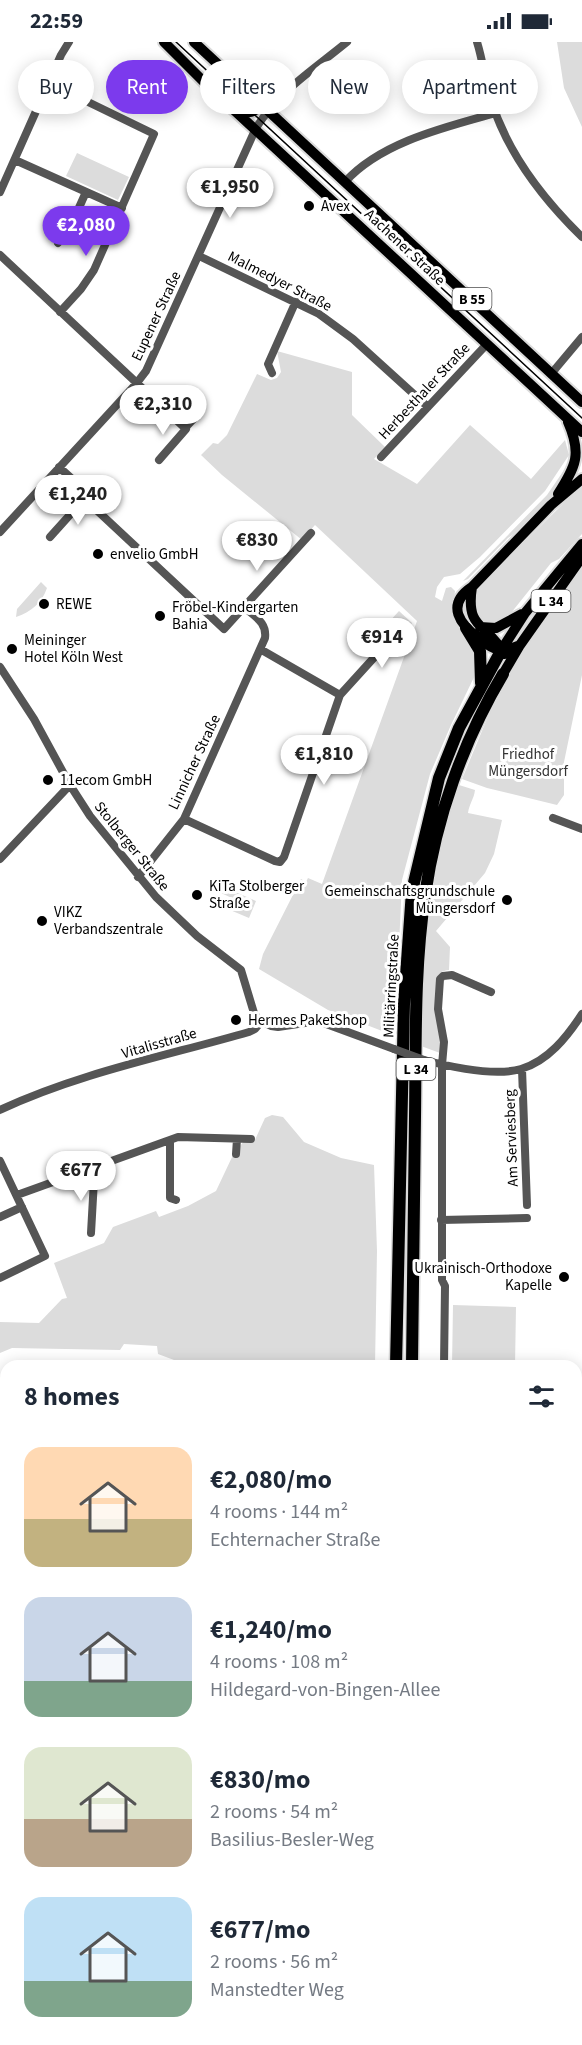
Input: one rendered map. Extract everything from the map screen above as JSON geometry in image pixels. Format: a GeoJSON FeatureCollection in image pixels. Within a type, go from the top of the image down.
{"type":"FeatureCollection","features":[{"type":"Feature","properties":{"kind":"highway"},"geometry":{"type":"LineString","coordinates":[[466,628],[480,651],[481,684]]}},
{"type":"Feature","properties":{"kind":"highway","name":"Militärringstraße"},"geometry":{"type":"LineString","coordinates":[[396,1360],[404,1004],[412,891],[439,778],[459,728],[502,649]]}},
{"type":"Feature","properties":{"kind":"highway","name":"Militärringstraße"},"geometry":{"type":"LineString","coordinates":[[412,1360],[416,1009],[424,896],[437,832],[455,776],[486,701],[503,674]]}},
{"type":"Feature","properties":{"kind":"main road","name":"Aachener Straße"},"geometry":{"type":"LineString","coordinates":[[164,42],[200,76]]}},
{"type":"Feature","properties":{"kind":"main road","name":"Aachener Straße"},"geometry":{"type":"LineString","coordinates":[[194,42],[214,60]]}},
{"type":"Feature","properties":{"kind":"main road","name":"Aachener Straße"},"geometry":{"type":"LineString","coordinates":[[240,114],[582,432]]}},
{"type":"Feature","properties":{"kind":"main road","name":"Aachener Straße"},"geometry":{"type":"LineString","coordinates":[[272,114],[582,402]]}},
{"type":"Feature","properties":{"kind":"main road"},"geometry":{"type":"LineString","coordinates":[[551,505],[576,466],[579,455],[577,441],[561,412]]}},
{"type":"Feature","properties":{"kind":"main road"},"geometry":{"type":"LineString","coordinates":[[520,645],[502,649],[493,648],[466,628],[461,621],[458,604],[463,593],[472,587],[551,505],[582,479]]}},
{"type":"Feature","properties":{"kind":"main road","name":"Militärringstraße"},"geometry":{"type":"LineString","coordinates":[[502,649],[525,613],[582,544]]}},
{"type":"Feature","properties":{"kind":"main road","name":"Militärringstraße"},"geometry":{"type":"LineString","coordinates":[[503,674],[520,645],[582,557]]}},
{"type":"Feature","properties":{"kind":"main road"},"geometry":{"type":"LineString","coordinates":[[472,587],[471,611],[480,627],[502,649],[506,657],[503,674]]}},
{"type":"Feature","properties":{"kind":"main road"},"geometry":{"type":"LineString","coordinates":[[480,627],[496,628],[525,613]]}},
{"type":"Feature","properties":{"kind":"street"},"geometry":{"type":"LineString","coordinates":[[60,60],[69,42]]}},
{"type":"Feature","properties":{"kind":"street","name":"Eupener Straße"},"geometry":{"type":"LineString","coordinates":[[296,83],[347,42]]}},
{"type":"Feature","properties":{"kind":"street"},"geometry":{"type":"LineString","coordinates":[[477,42],[482,60]]}},
{"type":"Feature","properties":{"kind":"street"},"geometry":{"type":"LineString","coordinates":[[60,312],[81,289],[94,270],[154,134],[94,105]]}},
{"type":"Feature","properties":{"kind":"street"},"geometry":{"type":"LineString","coordinates":[[0,192],[35,114]]}},
{"type":"Feature","properties":{"kind":"street","name":"Eupener Straße"},"geometry":{"type":"LineString","coordinates":[[0,532],[136,384],[156,350],[256,129],[265,114]]}},
{"type":"Feature","properties":{"kind":"street"},"geometry":{"type":"LineString","coordinates":[[345,182],[357,169],[410,141],[440,129],[492,114]]}},
{"type":"Feature","properties":{"kind":"street"},"geometry":{"type":"LineString","coordinates":[[496,114],[517,156],[539,190],[560,216],[582,237]]}},
{"type":"Feature","properties":{"kind":"street"},"geometry":{"type":"LineString","coordinates":[[15,160],[122,208]]}},
{"type":"Feature","properties":{"kind":"street"},"geometry":{"type":"LineString","coordinates":[[58,243],[69,230],[86,192]]}},
{"type":"Feature","properties":{"kind":"street"},"geometry":{"type":"LineString","coordinates":[[0,255],[185,428]]}},
{"type":"Feature","properties":{"kind":"street","name":"Malmedyer Straße"},"geometry":{"type":"LineString","coordinates":[[199,256],[296,301],[335,324],[428,407]]}},
{"type":"Feature","properties":{"kind":"street"},"geometry":{"type":"LineString","coordinates":[[272,373],[268,364],[296,301]]}},
{"type":"Feature","properties":{"kind":"street"},"geometry":{"type":"LineString","coordinates":[[550,374],[582,337]]}},
{"type":"Feature","properties":{"kind":"street","name":"Herbesthaler Straße"},"geometry":{"type":"LineString","coordinates":[[381,458],[487,344]]}},
{"type":"Feature","properties":{"kind":"street"},"geometry":{"type":"LineString","coordinates":[[159,460],[200,412]]}},
{"type":"Feature","properties":{"kind":"street"},"geometry":{"type":"LineString","coordinates":[[59,467],[81,488],[89,502],[106,519],[224,629],[310,533]]}},
{"type":"Feature","properties":{"kind":"street"},"geometry":{"type":"LineString","coordinates":[[50,537],[86,497]]}},
{"type":"Feature","properties":{"kind":"street"},"geometry":{"type":"LineString","coordinates":[[244,607],[264,624],[266,629],[260,649],[340,695]]}},
{"type":"Feature","properties":{"kind":"street"},"geometry":{"type":"LineString","coordinates":[[184,819],[280,862],[284,857],[309,791],[340,695],[380,651],[368,640]]}},
{"type":"Feature","properties":{"kind":"street","name":"Linnicher Straße"},"geometry":{"type":"LineString","coordinates":[[138,877],[184,819],[260,649]]}},
{"type":"Feature","properties":{"kind":"street","name":"Stolberger Straße"},"geometry":{"type":"LineString","coordinates":[[0,667],[90,816],[156,897],[196,936],[241,970],[254,1013],[261,1022]]}},
{"type":"Feature","properties":{"kind":"street"},"geometry":{"type":"LineString","coordinates":[[0,859],[70,785]]}},
{"type":"Feature","properties":{"kind":"street"},"geometry":{"type":"LineString","coordinates":[[554,818],[582,830]]}},
{"type":"Feature","properties":{"kind":"street"},"geometry":{"type":"LineString","coordinates":[[444,1360],[445,1286],[442,1280],[441,1220],[444,1042],[438,1010],[440,979],[443,976],[452,975],[491,992]]}},
{"type":"Feature","properties":{"kind":"street"},"geometry":{"type":"LineString","coordinates":[[261,1022],[278,1028],[308,1021],[325,1023],[442,1065],[503,1071],[522,1069],[555,1049],[582,1014]]}},
{"type":"Feature","properties":{"kind":"street","name":"Vitalisstraße"},"geometry":{"type":"LineString","coordinates":[[0,1110],[47,1090],[249,1032],[261,1022]]}},
{"type":"Feature","properties":{"kind":"street","name":"Am Serviesberg"},"geometry":{"type":"LineString","coordinates":[[522,1069],[527,1205]]}},
{"type":"Feature","properties":{"kind":"street"},"geometry":{"type":"LineString","coordinates":[[17,1195],[186,1136],[251,1139]]}},
{"type":"Feature","properties":{"kind":"street"},"geometry":{"type":"LineString","coordinates":[[236,1154],[237,1139]]}},
{"type":"Feature","properties":{"kind":"street"},"geometry":{"type":"LineString","coordinates":[[170,1140],[170,1198],[176,1200]]}},
{"type":"Feature","properties":{"kind":"street"},"geometry":{"type":"LineString","coordinates":[[0,1161],[45,1256],[0,1278]]}},
{"type":"Feature","properties":{"kind":"street"},"geometry":{"type":"LineString","coordinates":[[91,1233],[94,1188],[92,1168]]}},
{"type":"Feature","properties":{"kind":"street"},"geometry":{"type":"LineString","coordinates":[[0,1217],[22,1207]]}},
{"type":"Feature","properties":{"kind":"street"},"geometry":{"type":"LineString","coordinates":[[441,1220],[527,1218]]}},
{"type":"Feature","properties":{"kind":"green space"},"geometry":{"type":"Polygon","coordinates":[[[557,42],[582,42],[582,127],[564,88],[557,42]]]}},
{"type":"Feature","properties":{"kind":"green space"},"geometry":{"type":"Polygon","coordinates":[[[77,153],[129,177],[118,200],[66,176],[77,153]]]}},
{"type":"Feature","properties":{"kind":"green space"},"geometry":{"type":"Polygon","coordinates":[[[277,351],[352,372],[352,415],[385,447],[374,459],[417,484],[470,425],[531,479],[565,440],[569,455],[545,491],[480,557],[460,574],[444,577],[437,587],[435,597],[442,601],[446,588],[451,587],[455,591],[453,610],[455,622],[477,655],[476,673],[430,774],[402,880],[395,1036],[328,1010],[259,969],[263,954],[301,879],[306,882],[308,878],[322,884],[417,621],[315,525],[302,540],[201,455],[213,443],[218,444],[227,435],[257,374],[271,380],[277,378],[281,372],[277,351]]]}},
{"type":"Feature","properties":{"kind":"green space"},"geometry":{"type":"Polygon","coordinates":[[[575,454],[557,489],[546,503],[526,525],[508,538],[468,579],[463,581],[547,495],[575,454]]]}},
{"type":"Feature","properties":{"kind":"green space"},"geometry":{"type":"Polygon","coordinates":[[[582,485],[582,534],[559,559],[551,563],[507,618],[501,622],[486,625],[474,612],[477,591],[582,485]]]}},
{"type":"Feature","properties":{"kind":"green space","name":"Friedhof Müngersdorf"},"geometry":{"type":"Polygon","coordinates":[[[582,566],[582,675],[564,762],[564,795],[557,805],[487,788],[462,779],[489,714],[523,650],[582,566]]]}},
{"type":"Feature","properties":{"kind":"green space"},"geometry":{"type":"Polygon","coordinates":[[[41,582],[47,588],[42,598],[31,610],[16,617],[17,609],[41,582]]]}},
{"type":"Feature","properties":{"kind":"green space"},"geometry":{"type":"Polygon","coordinates":[[[399,611],[412,623],[402,650],[390,639],[387,642],[378,634],[399,611]]]}},
{"type":"Feature","properties":{"kind":"green space"},"geometry":{"type":"Polygon","coordinates":[[[459,785],[475,790],[468,813],[502,820],[494,854],[485,873],[436,931],[450,947],[449,970],[442,972],[438,978],[440,1053],[421,1046],[425,950],[438,855],[452,801],[459,785]]]}},
{"type":"Feature","properties":{"kind":"green space"},"geometry":{"type":"Polygon","coordinates":[[[224,887],[256,901],[249,918],[230,910],[234,899],[221,893],[224,887]]]}},
{"type":"Feature","properties":{"kind":"green space"},"geometry":{"type":"Polygon","coordinates":[[[272,1115],[283,1117],[304,1142],[341,1158],[374,1165],[377,1251],[375,1360],[174,1360],[158,1354],[157,1346],[124,1344],[120,1350],[12,1348],[0,1353],[0,1322],[39,1323],[62,1299],[67,1298],[54,1263],[104,1243],[113,1227],[156,1211],[159,1217],[188,1206],[216,1191],[233,1155],[244,1141],[254,1142],[265,1118],[272,1115]]]}},
{"type":"Feature","properties":{"kind":"green space"},"geometry":{"type":"Polygon","coordinates":[[[453,1305],[516,1307],[515,1360],[452,1360],[453,1305]]]}},
{"type":"Feature","properties":{"kind":"tram line"},"geometry":{"type":"LineString","coordinates":[[176,42],[582,418]]}},
{"type":"Feature","properties":{"kind":"place","name":"Avex"},"geometry":{"type":"Point","coordinates":[309,206]}},
{"type":"Feature","properties":{"kind":"place","name":"envelio GmbH"},"geometry":{"type":"Point","coordinates":[98,554]}},
{"type":"Feature","properties":{"kind":"place","name":"REWE"},"geometry":{"type":"Point","coordinates":[44,604]}},
{"type":"Feature","properties":{"kind":"place","name":"Fröbel-Kindergarten Bahia"},"geometry":{"type":"Point","coordinates":[160,616]}},
{"type":"Feature","properties":{"kind":"place","name":"Meininger Hotel Köln West"},"geometry":{"type":"Point","coordinates":[12,649]}},
{"type":"Feature","properties":{"kind":"place","name":"11ecom GmbH"},"geometry":{"type":"Point","coordinates":[48,780]}},
{"type":"Feature","properties":{"kind":"place","name":"KiTa Stolberger Straße"},"geometry":{"type":"Point","coordinates":[197,895]}},
{"type":"Feature","properties":{"kind":"place","name":"Gemeinschaftsgrundschule Müngersdorf"},"geometry":{"type":"Point","coordinates":[507,900]}},
{"type":"Feature","properties":{"kind":"place","name":"VIKZ Verbandszentrale"},"geometry":{"type":"Point","coordinates":[42,921]}},
{"type":"Feature","properties":{"kind":"place","name":"Hermes PaketShop"},"geometry":{"type":"Point","coordinates":[236,1020]}},
{"type":"Feature","properties":{"kind":"place","name":"Ukrainisch-Orthodoxe Kapelle"},"geometry":{"type":"Point","coordinates":[564,1277]}}]}
